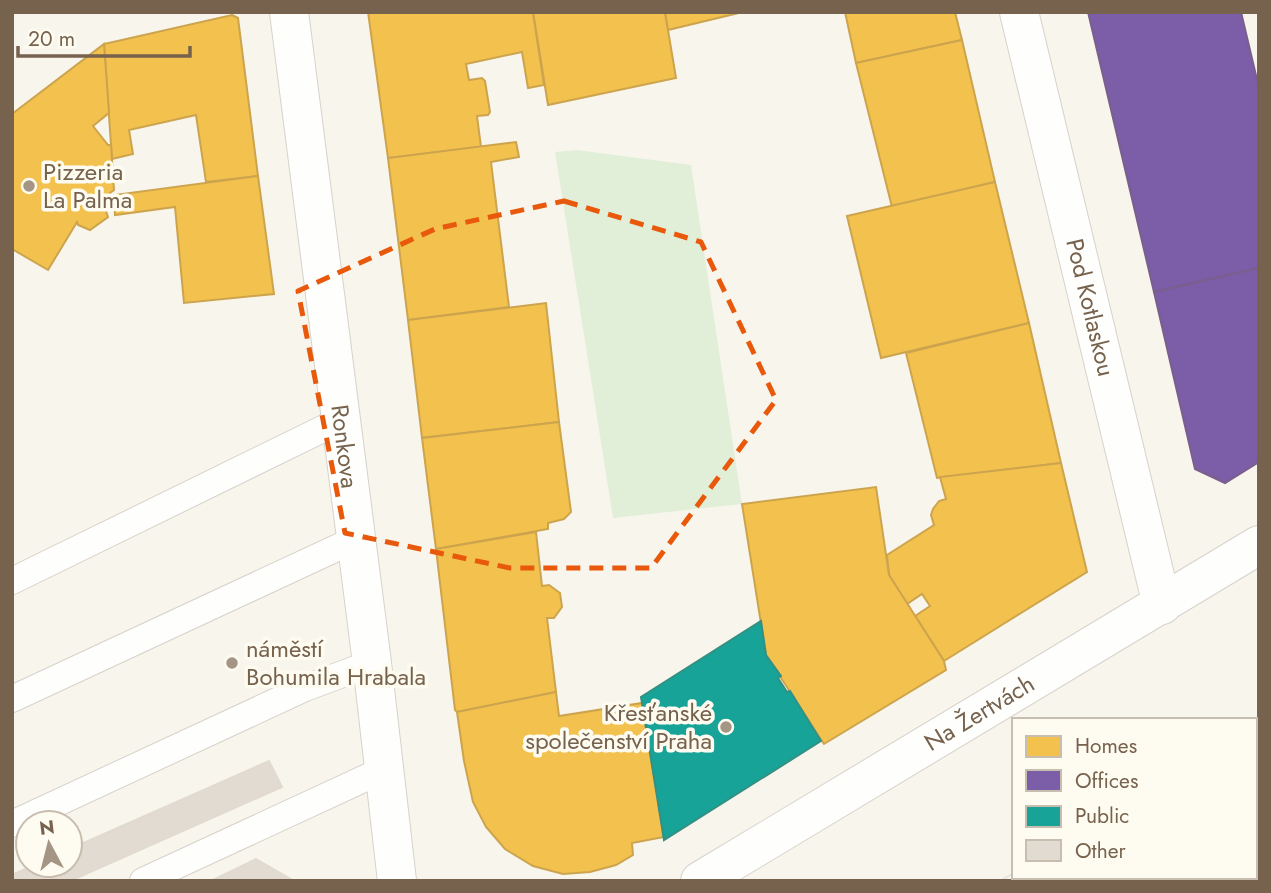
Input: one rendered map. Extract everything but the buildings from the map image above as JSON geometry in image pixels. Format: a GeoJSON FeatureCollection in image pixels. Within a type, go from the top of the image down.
{"type":"FeatureCollection","features":[{"type":"Feature","properties":{"kind":"street","name":"Ronkova"},"geometry":{"type":"LineString","coordinates":[[289,12],[397,881]]}},
{"type":"Feature","properties":{"kind":"street","name":"Pod Kotlaskou"},"geometry":{"type":"LineString","coordinates":[[1019,12],[1162,605]]}},
{"type":"Feature","properties":{"kind":"street","name":"Na Žertvách"},"geometry":{"type":"LineString","coordinates":[[700,881],[1259,545]]}},
{"type":"Feature","properties":{"kind":"lane"},"geometry":{"type":"LineString","coordinates":[[12,581],[341,420]]}},
{"type":"Feature","properties":{"kind":"lane"},"geometry":{"type":"LineString","coordinates":[[12,699],[356,539]]}},
{"type":"Feature","properties":{"kind":"lane"},"geometry":{"type":"LineString","coordinates":[[12,824],[305,688],[372,663]]}},
{"type":"Feature","properties":{"kind":"lane"},"geometry":{"type":"LineString","coordinates":[[143,881],[385,769]]}},
{"type":"Feature","properties":{"kind":"highlighted area"},"geometry":{"type":"Polygon","coordinates":[[[564,201],[701,242],[776,400],[651,568],[510,568],[345,533],[298,291],[435,229],[564,201]]]}},
{"type":"Feature","properties":{"kind":"green space"},"geometry":{"type":"Polygon","coordinates":[[[577,150],[691,165],[742,504],[613,518],[555,152],[577,150]]]}},
{"type":"Feature","properties":{"kind":"tram line"},"geometry":{"type":"LineString","coordinates":[[1000,881],[1012,874]]}},
{"type":"Feature","properties":{"kind":"place","name":"Pizzeria La Palma"},"geometry":{"type":"Point","coordinates":[29,186]}},
{"type":"Feature","properties":{"kind":"place","name":"náměstí Bohumila Hrabala"},"geometry":{"type":"Point","coordinates":[232,663]}},
{"type":"Feature","properties":{"kind":"place","name":"Křesťanské společenství Praha"},"geometry":{"type":"Point","coordinates":[726,727]}}]}
